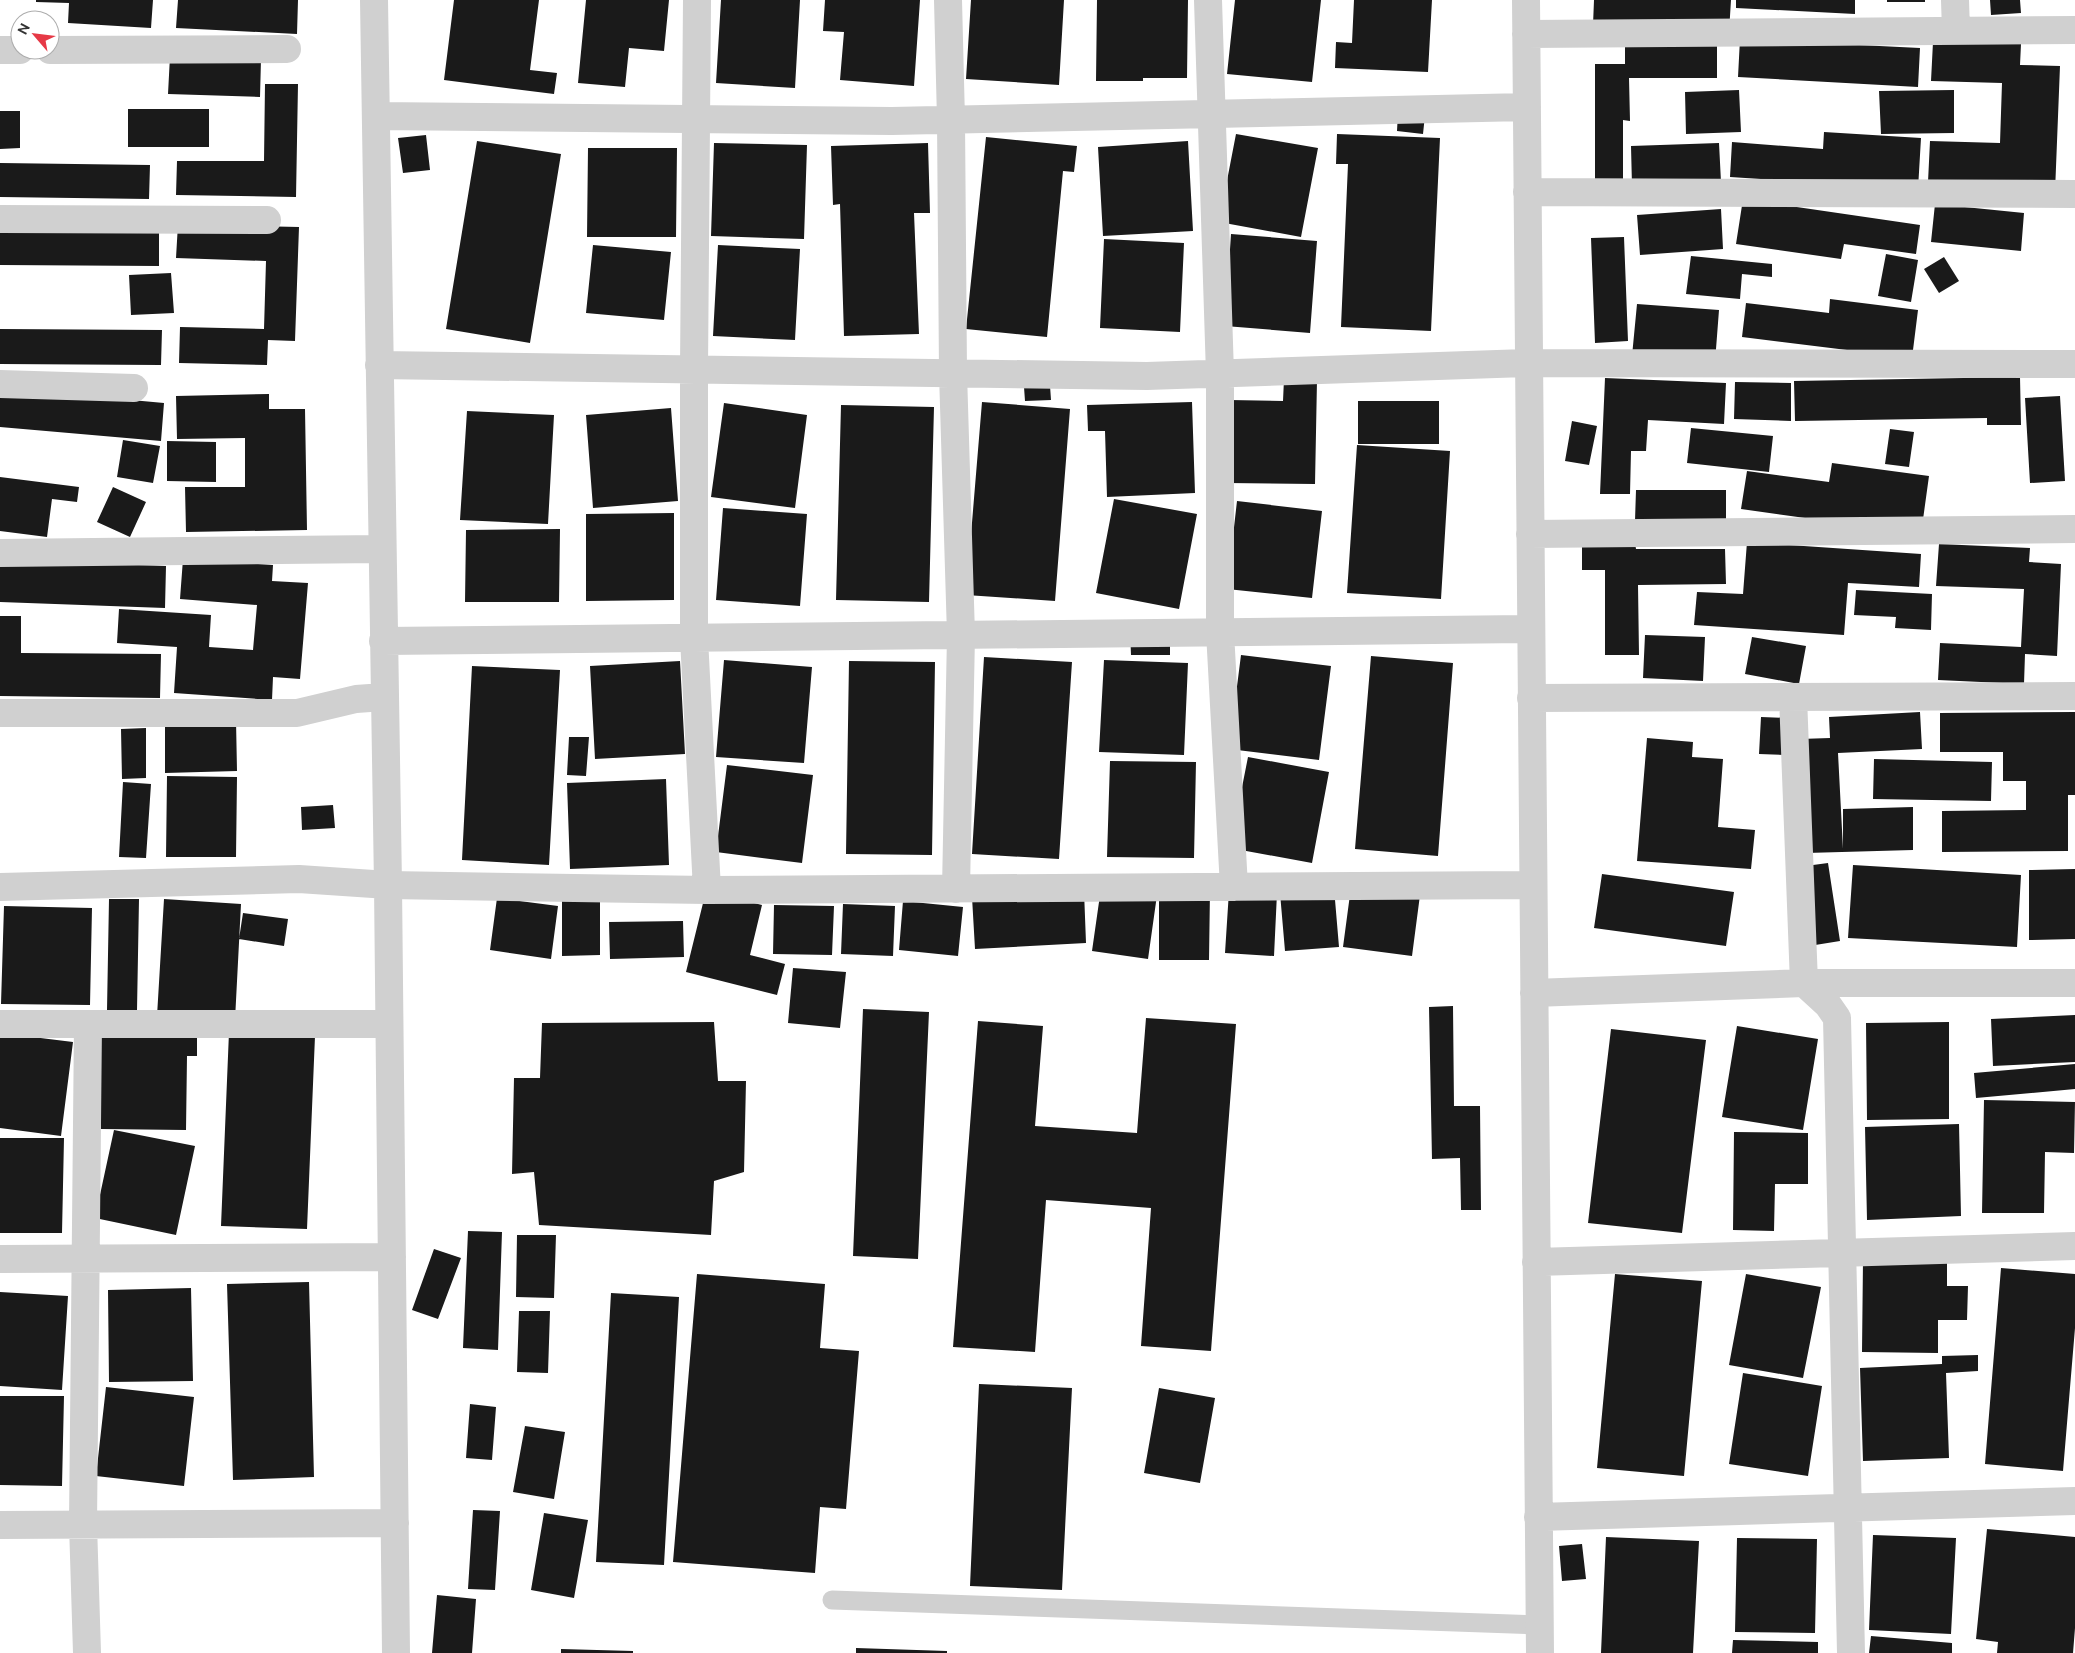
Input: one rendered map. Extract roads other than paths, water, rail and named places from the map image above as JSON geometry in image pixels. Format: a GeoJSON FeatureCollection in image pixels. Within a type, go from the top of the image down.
{"type":"FeatureCollection","features":[{"type":"Feature","properties":{"kind":"street"},"geometry":{"type":"LineString","coordinates":[[374,0],[388,885],[396,1653]]}},
{"type":"Feature","properties":{"kind":"street"},"geometry":{"type":"LineString","coordinates":[[697,0],[694,638],[707,890]]}},
{"type":"Feature","properties":{"kind":"street"},"geometry":{"type":"LineString","coordinates":[[948,0],[953,373],[961,635],[956,889]]}},
{"type":"Feature","properties":{"kind":"street"},"geometry":{"type":"LineString","coordinates":[[1208,0],[1220,374],[1220,632],[1234,887]]}},
{"type":"Feature","properties":{"kind":"street"},"geometry":{"type":"LineString","coordinates":[[1526,0],[1540,1653]]}},
{"type":"Feature","properties":{"kind":"street"},"geometry":{"type":"LineString","coordinates":[[1955,0],[1956,31]]}},
{"type":"Feature","properties":{"kind":"street"},"geometry":{"type":"LineString","coordinates":[[1526,34],[2075,30]]}},
{"type":"Feature","properties":{"kind":"street"},"geometry":{"type":"LineString","coordinates":[[60,50],[287,49]]}},
{"type":"Feature","properties":{"kind":"street"},"geometry":{"type":"LineString","coordinates":[[376,116],[951,120],[1526,107]]}},
{"type":"Feature","properties":{"kind":"street"},"geometry":{"type":"LineString","coordinates":[[1527,192],[2075,194]]}},
{"type":"Feature","properties":{"kind":"street"},"geometry":{"type":"LineString","coordinates":[[0,219],[267,220]]}},
{"type":"Feature","properties":{"kind":"street"},"geometry":{"type":"LineString","coordinates":[[379,364],[1147,376],[1529,363],[2075,364]]}},
{"type":"Feature","properties":{"kind":"street"},"geometry":{"type":"LineString","coordinates":[[0,384],[134,388]]}},
{"type":"Feature","properties":{"kind":"street"},"geometry":{"type":"LineString","coordinates":[[1530,534],[2075,530]]}},
{"type":"Feature","properties":{"kind":"street"},"geometry":{"type":"LineString","coordinates":[[0,553],[382,549]]}},
{"type":"Feature","properties":{"kind":"street"},"geometry":{"type":"LineString","coordinates":[[383,641],[1531,629]]}},
{"type":"Feature","properties":{"kind":"street"},"geometry":{"type":"LineString","coordinates":[[1531,698],[2075,696]]}},
{"type":"Feature","properties":{"kind":"street"},"geometry":{"type":"LineString","coordinates":[[0,713],[297,713],[356,699],[384,697]]}},
{"type":"Feature","properties":{"kind":"street"},"geometry":{"type":"LineString","coordinates":[[1793,697],[1804,983],[1828,1005],[1837,1018],[1851,1653]]}},
{"type":"Feature","properties":{"kind":"street"},"geometry":{"type":"LineString","coordinates":[[0,887],[299,879],[388,885],[707,890],[1533,885]]}},
{"type":"Feature","properties":{"kind":"street"},"geometry":{"type":"LineString","coordinates":[[1534,993],[1804,983],[2075,983]]}},
{"type":"Feature","properties":{"kind":"street"},"geometry":{"type":"LineString","coordinates":[[0,1024],[389,1024]]}},
{"type":"Feature","properties":{"kind":"street"},"geometry":{"type":"LineString","coordinates":[[87,1653],[83,1524],[88,1024]]}},
{"type":"Feature","properties":{"kind":"street"},"geometry":{"type":"LineString","coordinates":[[1536,1262],[2075,1246]]}},
{"type":"Feature","properties":{"kind":"street"},"geometry":{"type":"LineString","coordinates":[[0,1260],[392,1257]]}},
{"type":"Feature","properties":{"kind":"street"},"geometry":{"type":"LineString","coordinates":[[1538,1517],[2075,1501]]}},
{"type":"Feature","properties":{"kind":"street"},"geometry":{"type":"LineString","coordinates":[[0,1525],[395,1523]]}},
{"type":"Feature","properties":{"kind":"lane"},"geometry":{"type":"LineString","coordinates":[[832,1600],[1540,1625]]}}]}
